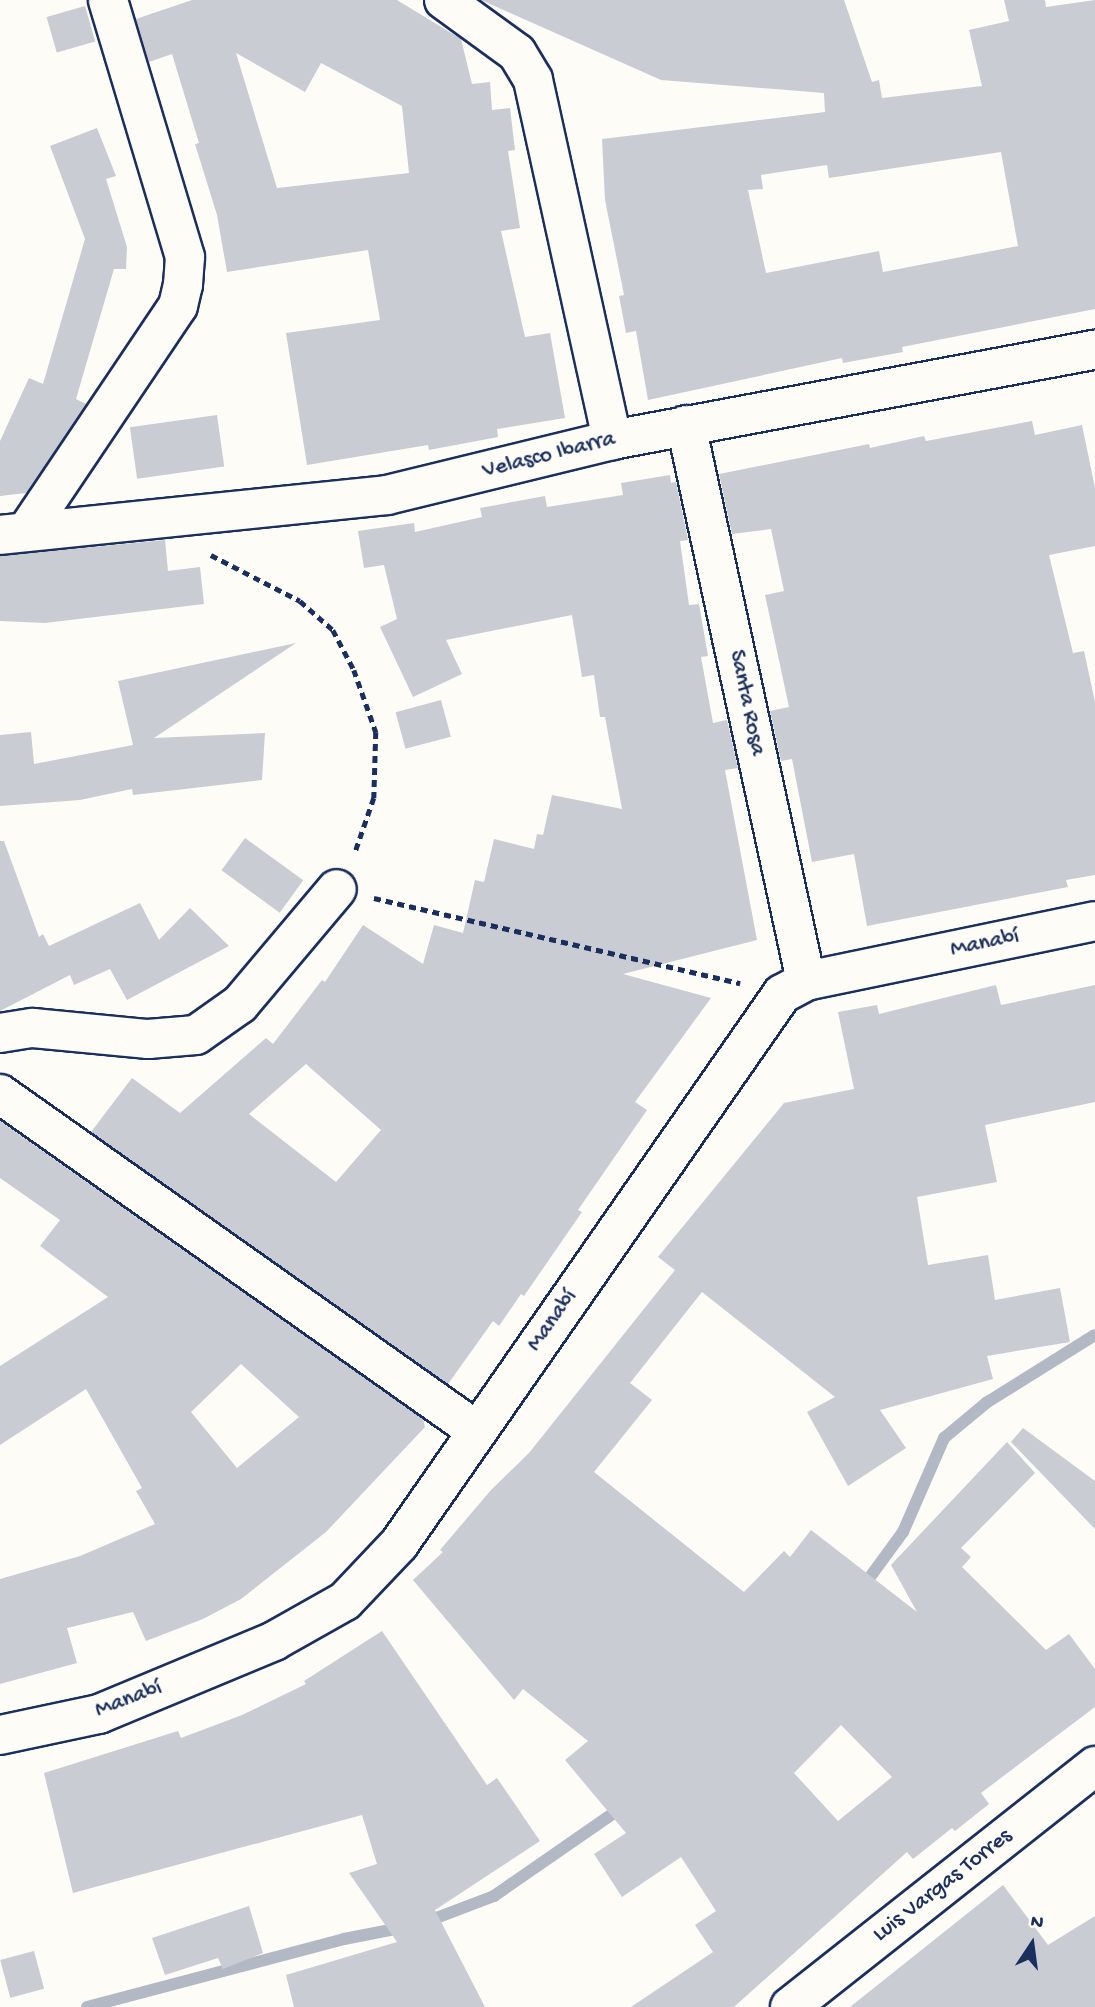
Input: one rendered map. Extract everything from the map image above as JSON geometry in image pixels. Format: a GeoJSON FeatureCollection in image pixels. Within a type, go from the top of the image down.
{"type":"FeatureCollection","features":[{"type":"Feature","properties":{"kind":"street"},"geometry":{"type":"LineString","coordinates":[[13,534],[178,306],[183,285],[184,257],[108,0]]}},
{"type":"Feature","properties":{"kind":"street"},"geometry":{"type":"LineString","coordinates":[[444,0],[517,53],[533,80],[612,440]]}},
{"type":"Feature","properties":{"kind":"street","name":"Velasco Ibarra"},"geometry":{"type":"LineString","coordinates":[[13,534],[387,495],[612,440],[1095,350]]}},
{"type":"Feature","properties":{"kind":"street","name":"Santa Rosa"},"geometry":{"type":"LineString","coordinates":[[686,425],[794,987]]}},
{"type":"Feature","properties":{"kind":"street"},"geometry":{"type":"LineString","coordinates":[[0,1033],[33,1028],[148,1039],[196,1035],[240,1004],[337,889]]}},
{"type":"Feature","properties":{"kind":"street","name":"Manabí"},"geometry":{"type":"LineString","coordinates":[[0,1735],[99,1714],[274,1641],[345,1601],[399,1544],[794,987],[1095,921]]}},
{"type":"Feature","properties":{"kind":"street"},"geometry":{"type":"LineString","coordinates":[[0,1094],[477,1431]]}},
{"type":"Feature","properties":{"kind":"street","name":"Luis Vargas Torres"},"geometry":{"type":"LineString","coordinates":[[790,2007],[1095,1766]]}},
{"type":"Feature","properties":{"kind":"path"},"geometry":{"type":"LineString","coordinates":[[207,553],[300,601],[333,630],[354,670],[376,732],[374,798],[355,855],[337,889],[794,987]]}},
{"type":"Feature","properties":{"kind":"building"},"geometry":{"type":"Polygon","coordinates":[[[192,0],[397,0],[461,39],[472,84],[490,82],[492,110],[510,108],[515,150],[508,151],[520,228],[501,231],[525,337],[550,333],[565,418],[497,429],[498,437],[429,450],[428,445],[307,465],[286,333],[380,320],[368,250],[227,272],[217,215],[195,144],[199,143],[172,54],[149,62],[136,19],[192,0]],[[236,53],[277,188],[409,173],[402,106],[321,63],[305,92],[236,53]]]}},
{"type":"Feature","properties":{"kind":"building"},"geometry":{"type":"Polygon","coordinates":[[[481,0],[844,0],[872,82],[879,80],[882,98],[982,86],[969,30],[1009,21],[1004,0],[1045,0],[1046,7],[1095,0],[1095,309],[902,347],[903,352],[843,363],[842,358],[648,400],[636,331],[626,333],[619,296],[624,295],[605,200],[602,139],[825,112],[824,93],[661,80],[481,0]],[[1001,152],[829,178],[827,165],[761,175],[763,189],[748,190],[766,273],[879,251],[883,272],[1018,246],[1001,152]]]}},
{"type":"Feature","properties":{"kind":"building"},"geometry":{"type":"Polygon","coordinates":[[[85,6],[95,42],[57,53],[47,17],[85,6]]]}},
{"type":"Feature","properties":{"kind":"building"},"geometry":{"type":"Polygon","coordinates":[[[97,128],[116,176],[106,179],[127,247],[126,269],[114,269],[76,399],[86,404],[26,493],[0,496],[0,441],[29,378],[43,384],[85,239],[50,146],[97,128]]]}},
{"type":"Feature","properties":{"kind":"building"},"geometry":{"type":"Polygon","coordinates":[[[217,415],[224,466],[137,479],[130,427],[217,415]]]}},
{"type":"Feature","properties":{"kind":"building"},"geometry":{"type":"Polygon","coordinates":[[[1032,421],[1035,435],[1082,425],[1095,488],[1095,546],[1049,555],[1073,653],[1084,651],[1095,702],[1095,875],[1066,880],[1068,887],[867,926],[854,854],[812,862],[792,759],[781,761],[770,711],[789,707],[765,595],[784,591],[771,529],[732,534],[719,474],[869,444],[870,448],[924,436],[926,441],[1032,421]]]}},
{"type":"Feature","properties":{"kind":"building"},"geometry":{"type":"Polygon","coordinates":[[[670,475],[671,483],[676,482],[688,540],[680,541],[689,605],[699,604],[708,656],[701,657],[713,723],[727,720],[738,768],[725,770],[757,940],[623,974],[711,998],[635,1102],[647,1110],[578,1210],[582,1212],[524,1296],[521,1294],[499,1326],[493,1321],[448,1384],[91,1132],[132,1078],[180,1113],[266,1038],[273,1044],[322,980],[325,982],[363,925],[423,964],[434,925],[463,933],[475,880],[484,882],[494,839],[534,849],[537,834],[543,835],[552,795],[622,809],[605,717],[600,717],[594,675],[582,677],[572,615],[446,640],[462,674],[413,697],[380,627],[397,619],[384,565],[364,568],[358,531],[414,523],[415,532],[482,517],[480,508],[545,496],[547,507],[623,495],[621,483],[670,475]],[[306,1064],[249,1114],[336,1182],[381,1130],[306,1064]]]}},
{"type":"Feature","properties":{"kind":"building"},"geometry":{"type":"Polygon","coordinates":[[[165,540],[168,571],[200,567],[204,604],[45,623],[0,621],[0,556],[165,540]]]}},
{"type":"Feature","properties":{"kind":"building"},"geometry":{"type":"Polygon","coordinates":[[[296,643],[154,738],[265,733],[262,780],[133,795],[132,789],[80,800],[0,806],[0,735],[31,732],[34,764],[133,745],[118,681],[296,643]]]}},
{"type":"Feature","properties":{"kind":"building"},"geometry":{"type":"Polygon","coordinates":[[[441,700],[451,737],[405,749],[396,712],[441,700]]]}},
{"type":"Feature","properties":{"kind":"building"},"geometry":{"type":"Polygon","coordinates":[[[245,838],[303,880],[280,913],[221,870],[245,838]]]}},
{"type":"Feature","properties":{"kind":"building"},"geometry":{"type":"Polygon","coordinates":[[[0,841],[4,841],[39,937],[43,934],[49,946],[140,903],[159,940],[190,908],[229,946],[127,1000],[110,969],[74,985],[70,975],[0,1011],[0,841]]]}},
{"type":"Feature","properties":{"kind":"building"},"geometry":{"type":"Polygon","coordinates":[[[996,985],[1001,1005],[1095,985],[1095,1102],[985,1125],[997,1182],[917,1197],[928,1265],[988,1255],[995,1300],[1060,1288],[1070,1342],[987,1356],[993,1379],[880,1410],[906,1448],[848,1486],[807,1412],[835,1397],[702,1292],[630,1383],[652,1400],[594,1472],[744,1592],[784,1551],[790,1557],[811,1530],[917,1612],[891,1565],[1007,1442],[1035,1473],[961,1548],[971,1557],[962,1567],[1046,1650],[1069,1634],[1095,1669],[1095,1707],[981,1793],[989,1804],[955,1831],[952,1828],[913,1859],[907,1852],[734,2007],[631,2007],[713,1952],[695,1925],[716,1911],[681,1857],[622,1897],[594,1854],[626,1833],[565,1760],[588,1741],[523,1689],[514,1700],[413,1580],[443,1552],[440,1550],[491,1490],[529,1453],[675,1270],[658,1257],[784,1103],[854,1089],[838,1012],[877,1005],[879,1014],[996,985]],[[841,1725],[794,1773],[838,1821],[892,1777],[841,1725]]]}},
{"type":"Feature","properties":{"kind":"building"},"geometry":{"type":"Polygon","coordinates":[[[0,1121],[423,1419],[425,1427],[326,1532],[241,1599],[203,1619],[146,1641],[133,1612],[67,1628],[77,1663],[0,1684],[0,1579],[80,1556],[155,1524],[136,1491],[142,1488],[86,1389],[0,1445],[0,1366],[108,1297],[40,1246],[60,1220],[0,1178],[0,1121]],[[241,1364],[191,1412],[237,1468],[299,1417],[241,1364]]]}},
{"type":"Feature","properties":{"kind":"building"},"geometry":{"type":"Polygon","coordinates":[[[1023,1428],[1095,1481],[1095,1529],[1011,1442],[1023,1428]]]}},
{"type":"Feature","properties":{"kind":"building"},"geometry":{"type":"Polygon","coordinates":[[[382,1631],[487,1785],[497,1778],[540,1841],[435,1910],[485,2007],[294,2007],[286,1975],[397,1942],[349,1873],[377,1864],[362,1815],[73,1893],[44,1773],[178,1731],[181,1738],[242,1715],[306,1684],[304,1681],[382,1631]]]}},
{"type":"Feature","properties":{"kind":"building"},"geometry":{"type":"Polygon","coordinates":[[[1003,1885],[1048,1945],[1095,1916],[1095,2007],[850,2007],[1003,1885]]]}},
{"type":"Feature","properties":{"kind":"building"},"geometry":{"type":"Polygon","coordinates":[[[249,1906],[263,1953],[223,1969],[218,1958],[165,1975],[152,1938],[249,1906]]]}},
{"type":"Feature","properties":{"kind":"building"},"geometry":{"type":"Polygon","coordinates":[[[34,1951],[44,1989],[10,1998],[0,1960],[34,1951]]]}},
{"type":"Feature","properties":{"kind":"waterway"},"geometry":{"type":"LineString","coordinates":[[862,1588],[903,1532],[944,1438],[986,1403],[1095,1335]]}},
{"type":"Feature","properties":{"kind":"waterway"},"geometry":{"type":"LineString","coordinates":[[423,1923],[494,1896],[624,1806]]}},
{"type":"Feature","properties":{"kind":"waterway"},"geometry":{"type":"LineString","coordinates":[[87,2007],[344,1939],[405,1927]]}}]}
